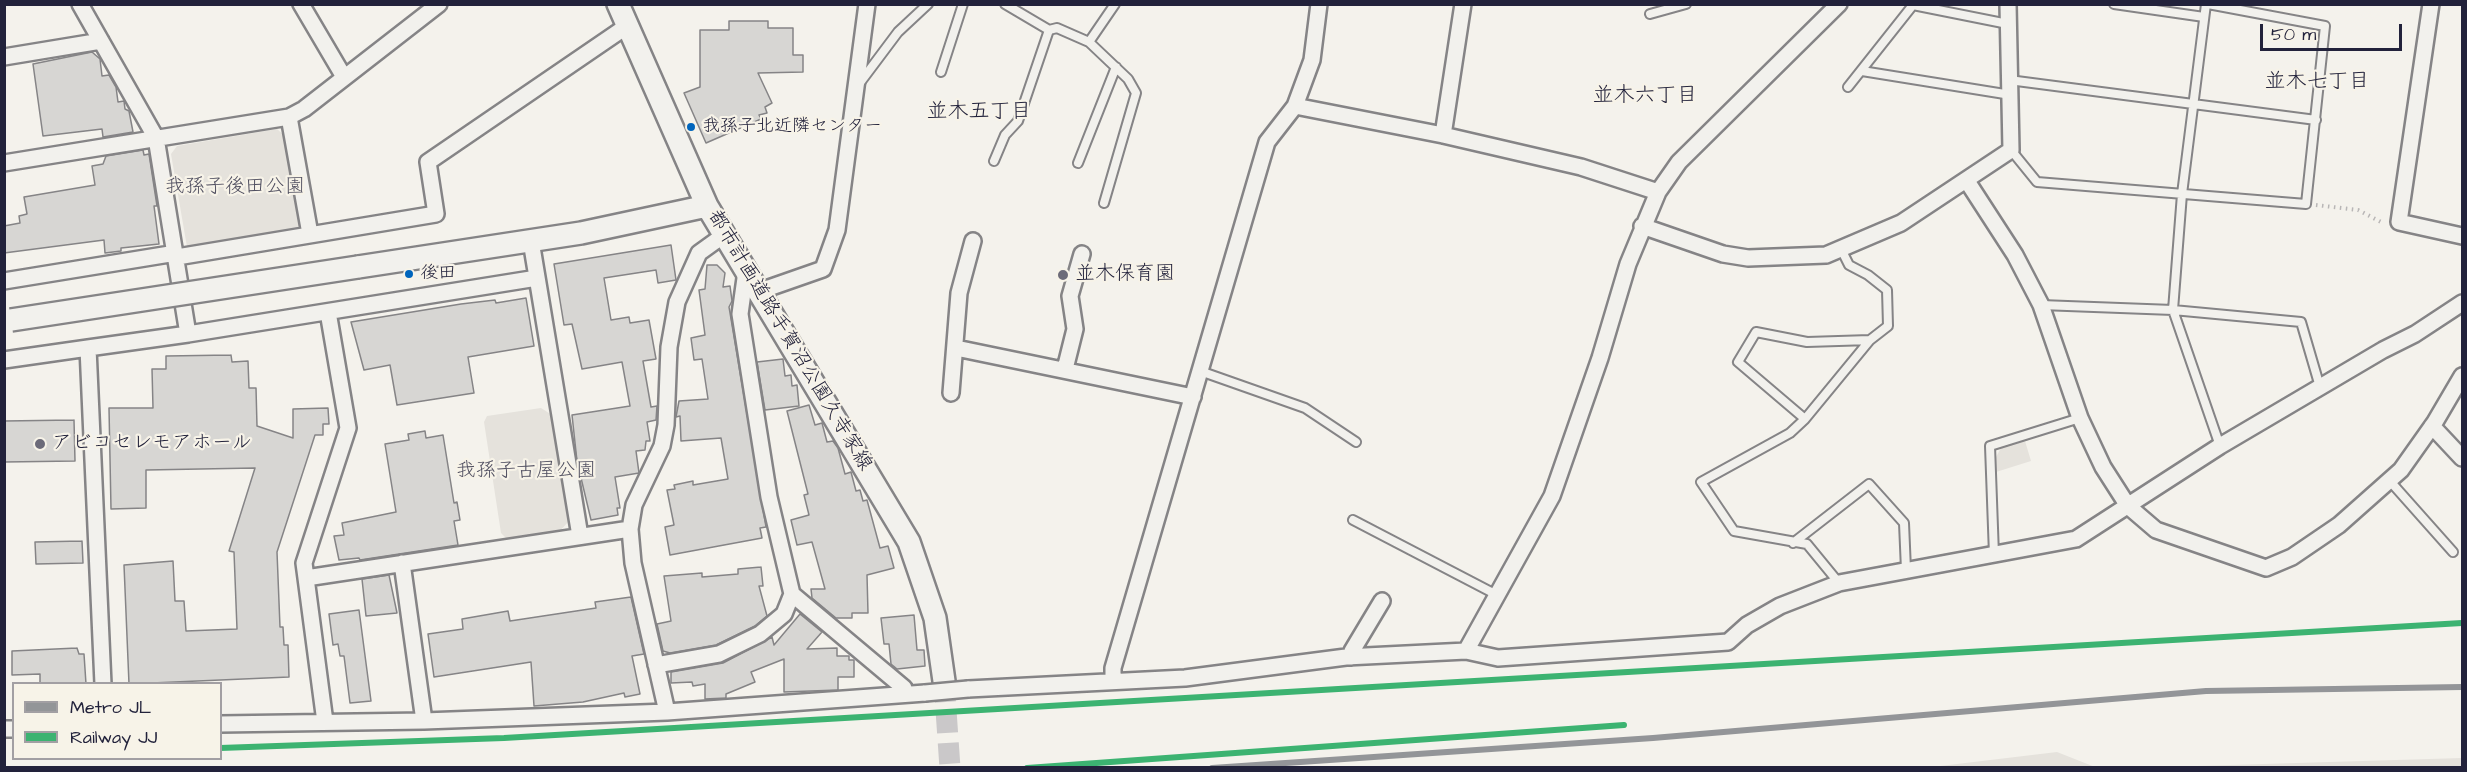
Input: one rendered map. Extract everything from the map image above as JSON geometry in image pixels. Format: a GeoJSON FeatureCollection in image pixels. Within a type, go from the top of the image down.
{"type":"FeatureCollection","features":[{"type":"Feature","properties":{"kind":"street"},"geometry":{"type":"LineString","coordinates":[[80,4],[156,138],[188,334]]}},
{"type":"Feature","properties":{"kind":"street"},"geometry":{"type":"LineString","coordinates":[[301,4],[344,77]]}},
{"type":"Feature","properties":{"kind":"street"},"geometry":{"type":"LineString","coordinates":[[4,163],[289,117],[304,109],[439,4]]}},
{"type":"Feature","properties":{"kind":"street","name":"都市計画道路手賀沼公園久寺家線"},"geometry":{"type":"LineString","coordinates":[[618,4],[707,206],[909,542],[935,618],[944,681]]}},
{"type":"Feature","properties":{"kind":"street"},"geometry":{"type":"LineString","coordinates":[[760,291],[823,269],[837,230],[867,4]]}},
{"type":"Feature","properties":{"kind":"street"},"geometry":{"type":"LineString","coordinates":[[1113,681],[1113,668],[1267,142],[1295,106],[1312,60],[1320,4]]}},
{"type":"Feature","properties":{"kind":"street"},"geometry":{"type":"LineString","coordinates":[[1443,135],[1463,4]]}},
{"type":"Feature","properties":{"kind":"street"},"geometry":{"type":"LineString","coordinates":[[1466,651],[1552,496],[1642,226],[1658,192],[1679,162],[1839,4]]}},
{"type":"Feature","properties":{"kind":"street"},"geometry":{"type":"LineString","coordinates":[[1642,226],[1723,254],[1748,258],[1826,255],[1901,223],[2011,150],[2008,4]]}},
{"type":"Feature","properties":{"kind":"street"},"geometry":{"type":"LineString","coordinates":[[2431,4],[2398,222],[2463,236]]}},
{"type":"Feature","properties":{"kind":"street"},"geometry":{"type":"LineString","coordinates":[[4,281],[436,214],[428,162],[627,26]]}},
{"type":"Feature","properties":{"kind":"street"},"geometry":{"type":"LineString","coordinates":[[4,57],[101,40]]}},
{"type":"Feature","properties":{"kind":"street"},"geometry":{"type":"LineString","coordinates":[[1295,106],[1443,135],[1581,167],[1658,192]]}},
{"type":"Feature","properties":{"kind":"street"},"geometry":{"type":"LineString","coordinates":[[289,117],[310,234]]}},
{"type":"Feature","properties":{"kind":"street"},"geometry":{"type":"LineString","coordinates":[[1967,181],[2015,255],[2041,305],[2080,418],[2103,467],[2128,506],[2157,530],[2266,568],[2292,557],[2338,525],[2401,470],[2463,376]]}},
{"type":"Feature","properties":{"kind":"street"},"geometry":{"type":"LineString","coordinates":[[8,320],[531,241],[707,206]]}},
{"type":"Feature","properties":{"kind":"street"},"geometry":{"type":"LineString","coordinates":[[667,712],[633,563],[630,529],[634,505],[662,447],[666,425],[669,347],[678,302],[699,253],[724,235]]}},
{"type":"Feature","properties":{"kind":"street"},"geometry":{"type":"LineString","coordinates":[[531,241],[580,536]]}},
{"type":"Feature","properties":{"kind":"street"},"geometry":{"type":"LineString","coordinates":[[951,393],[960,293],[973,241]]}},
{"type":"Feature","properties":{"kind":"street"},"geometry":{"type":"LineString","coordinates":[[1065,369],[1075,329],[1071,296],[1082,254]]}},
{"type":"Feature","properties":{"kind":"street"},"geometry":{"type":"LineString","coordinates":[[656,665],[719,654],[760,634],[784,614],[792,594],[769,497],[740,314],[746,271]]}},
{"type":"Feature","properties":{"kind":"street"},"geometry":{"type":"LineString","coordinates":[[4,360],[188,334],[537,278]]}},
{"type":"Feature","properties":{"kind":"street"},"geometry":{"type":"LineString","coordinates":[[222,724],[424,721],[667,712],[968,689],[1185,678],[1353,657],[1466,651],[1498,658],[1728,642],[1747,625],[1780,606],[1839,583],[1994,555],[2010,549],[2047,546],[2076,538],[2220,446],[2415,334],[2463,303]]}},
{"type":"Feature","properties":{"kind":"street"},"geometry":{"type":"LineString","coordinates":[[325,722],[304,563],[348,428],[328,312]]}},
{"type":"Feature","properties":{"kind":"street"},"geometry":{"type":"LineString","coordinates":[[88,348],[103,682]]}},
{"type":"Feature","properties":{"kind":"street"},"geometry":{"type":"LineString","coordinates":[[956,348],[1192,397]]}},
{"type":"Feature","properties":{"kind":"street"},"geometry":{"type":"LineString","coordinates":[[2432,426],[2463,458]]}},
{"type":"Feature","properties":{"kind":"street"},"geometry":{"type":"LineString","coordinates":[[306,578],[630,529]]}},
{"type":"Feature","properties":{"kind":"street"},"geometry":{"type":"LineString","coordinates":[[402,563],[424,721]]}},
{"type":"Feature","properties":{"kind":"street"},"geometry":{"type":"LineString","coordinates":[[792,594],[904,688],[905,694]]}},
{"type":"Feature","properties":{"kind":"street"},"geometry":{"type":"LineString","coordinates":[[1353,657],[1353,651],[1382,601]]}},
{"type":"Feature","properties":{"kind":"lane"},"geometry":{"type":"LineString","coordinates":[[858,85],[898,32],[927,4]]}},
{"type":"Feature","properties":{"kind":"lane"},"geometry":{"type":"LineString","coordinates":[[941,72],[963,4]]}},
{"type":"Feature","properties":{"kind":"lane"},"geometry":{"type":"LineString","coordinates":[[1005,4],[1049,30],[1057,28],[1089,42],[1128,79],[1136,93],[1104,203]]}},
{"type":"Feature","properties":{"kind":"lane"},"geometry":{"type":"LineString","coordinates":[[1089,42],[1115,4]]}},
{"type":"Feature","properties":{"kind":"lane"},"geometry":{"type":"LineString","coordinates":[[1650,14],[1686,4]]}},
{"type":"Feature","properties":{"kind":"lane"},"geometry":{"type":"LineString","coordinates":[[2114,4],[2204,17]]}},
{"type":"Feature","properties":{"kind":"lane"},"geometry":{"type":"LineString","coordinates":[[2011,150],[2037,182],[2182,194],[2306,204],[2325,26],[2207,4],[2182,194],[2174,310],[2220,446]]}},
{"type":"Feature","properties":{"kind":"lane"},"geometry":{"type":"LineString","coordinates":[[1848,87],[1913,5],[2008,24]]}},
{"type":"Feature","properties":{"kind":"lane"},"geometry":{"type":"LineString","coordinates":[[994,161],[1005,135],[1018,121],[1049,30]]}},
{"type":"Feature","properties":{"kind":"lane"},"geometry":{"type":"LineString","coordinates":[[1078,163],[1116,67]]}},
{"type":"Feature","properties":{"kind":"lane"},"geometry":{"type":"LineString","coordinates":[[1862,71],[2010,88],[2193,104],[2316,120]]}},
{"type":"Feature","properties":{"kind":"lane"},"geometry":{"type":"LineString","coordinates":[[1839,583],[1806,544],[1734,531],[1701,482],[1790,433],[1805,419],[1870,340],[1888,326],[1887,290],[1868,275],[1849,265],[1840,249]]}},
{"type":"Feature","properties":{"kind":"lane"},"geometry":{"type":"LineString","coordinates":[[2041,305],[2174,310],[2301,322],[2320,387]]}},
{"type":"Feature","properties":{"kind":"lane"},"geometry":{"type":"LineString","coordinates":[[1805,419],[1738,362],[1755,332],[1807,342],[1870,340]]}},
{"type":"Feature","properties":{"kind":"lane"},"geometry":{"type":"LineString","coordinates":[[1200,371],[1305,408],[1356,442]]}},
{"type":"Feature","properties":{"kind":"lane"},"geometry":{"type":"LineString","coordinates":[[1994,555],[1990,446],[2080,418]]}},
{"type":"Feature","properties":{"kind":"lane"},"geometry":{"type":"LineString","coordinates":[[2389,480],[2453,552]]}},
{"type":"Feature","properties":{"kind":"lane"},"geometry":{"type":"LineString","coordinates":[[1793,543],[1869,484],[1904,523],[1906,570]]}},
{"type":"Feature","properties":{"kind":"lane"},"geometry":{"type":"LineString","coordinates":[[1353,520],[1497,595]]}},
{"type":"Feature","properties":{"kind":"path"},"geometry":{"type":"LineString","coordinates":[[2306,204],[2358,210],[2384,224],[2398,222]]}},
{"type":"Feature","properties":{"kind":"shaded area","name":"我孫子後田公園"},"geometry":{"type":"Polygon","coordinates":[[[277,129],[286,137],[300,231],[187,247],[171,154],[177,146],[277,129]]]}},
{"type":"Feature","properties":{"kind":"shaded area","name":"我孫子古屋公園"},"geometry":{"type":"Polygon","coordinates":[[[541,408],[552,415],[568,522],[560,531],[508,540],[501,533],[484,422],[487,416],[541,408]]]}},
{"type":"Feature","properties":{"kind":"shaded area"},"geometry":{"type":"Polygon","coordinates":[[[2025,441],[2031,461],[1996,472],[1996,457],[2001,448],[2025,441]]]}},
{"type":"Feature","properties":{"kind":"shaded area"},"geometry":{"type":"Polygon","coordinates":[[[2057,752],[2095,767],[1932,767],[2057,752]]]}},
{"type":"Feature","properties":{"kind":"shaded area"},"geometry":{"type":"Polygon","coordinates":[[[2462,758],[2462,768],[2164,767],[2462,758]]]}},
{"type":"Feature","properties":{"kind":"building"},"geometry":{"type":"Polygon","coordinates":[[[729,21],[768,21],[768,28],[793,28],[793,55],[803,55],[803,72],[758,73],[772,103],[765,107],[767,113],[759,115],[761,119],[706,143],[684,93],[700,87],[700,30],[729,30],[729,21]]]}},
{"type":"Feature","properties":{"kind":"building"},"geometry":{"type":"Polygon","coordinates":[[[92,52],[100,59],[102,76],[109,75],[116,87],[118,102],[124,101],[125,109],[129,111],[133,132],[103,137],[102,129],[43,136],[33,64],[92,52]]]}},
{"type":"Feature","properties":{"kind":"building"},"geometry":{"type":"Polygon","coordinates":[[[143,150],[144,155],[149,154],[157,206],[154,206],[159,244],[121,248],[121,251],[105,253],[104,240],[4,253],[4,226],[20,223],[19,216],[27,214],[24,197],[95,185],[92,166],[103,164],[106,156],[143,150]]]}},
{"type":"Feature","properties":{"kind":"building"},"geometry":{"type":"Polygon","coordinates":[[[671,245],[676,280],[658,283],[656,270],[604,278],[611,320],[629,317],[630,323],[649,320],[656,359],[643,361],[651,407],[657,406],[656,420],[647,422],[650,441],[646,441],[645,450],[636,451],[639,473],[615,477],[620,508],[617,508],[618,515],[591,520],[577,461],[572,415],[630,406],[622,362],[582,369],[572,324],[564,325],[554,264],[671,245]]]}},
{"type":"Feature","properties":{"kind":"building"},"geometry":{"type":"Polygon","coordinates":[[[707,265],[717,265],[725,273],[723,287],[730,286],[732,301],[729,307],[766,527],[760,528],[762,538],[670,555],[665,527],[674,525],[667,490],[675,489],[674,485],[693,481],[693,485],[728,479],[721,438],[681,441],[680,416],[676,417],[679,401],[708,399],[702,359],[694,360],[691,338],[705,335],[699,290],[705,289],[707,265]]]}},
{"type":"Feature","properties":{"kind":"building"},"geometry":{"type":"Polygon","coordinates":[[[526,298],[534,346],[468,357],[474,393],[397,405],[390,365],[364,370],[351,322],[461,304],[495,300],[496,303],[526,298]]]}},
{"type":"Feature","properties":{"kind":"building"},"geometry":{"type":"Polygon","coordinates":[[[231,355],[232,362],[248,361],[249,388],[256,388],[257,426],[293,438],[293,409],[328,408],[329,424],[323,424],[323,435],[315,435],[277,552],[280,627],[283,627],[284,645],[288,645],[289,677],[129,682],[124,565],[173,561],[175,601],[184,601],[186,631],[237,629],[234,552],[229,551],[255,468],[146,470],[146,508],[111,509],[109,408],[153,408],[152,369],[166,369],[166,356],[231,355]]]}},
{"type":"Feature","properties":{"kind":"building"},"geometry":{"type":"Polygon","coordinates":[[[783,359],[785,376],[791,375],[792,386],[797,385],[799,406],[765,410],[757,362],[783,359]]]}},
{"type":"Feature","properties":{"kind":"building"},"geometry":{"type":"Polygon","coordinates":[[[809,405],[815,425],[822,423],[827,442],[833,441],[838,448],[845,474],[851,472],[856,491],[860,490],[863,501],[867,500],[880,548],[888,546],[894,568],[867,575],[868,613],[852,613],[852,618],[836,618],[812,598],[811,589],[825,589],[812,542],[797,545],[791,520],[809,515],[804,495],[808,494],[787,411],[809,405]]]}},
{"type":"Feature","properties":{"kind":"building","name":"アビコセレモアホール"},"geometry":{"type":"Polygon","coordinates":[[[74,420],[75,461],[4,462],[4,421],[74,420]]]}},
{"type":"Feature","properties":{"kind":"building"},"geometry":{"type":"Polygon","coordinates":[[[425,431],[426,438],[443,435],[454,503],[457,502],[460,520],[454,521],[458,545],[360,560],[359,558],[339,560],[334,536],[344,535],[342,523],[396,512],[385,444],[409,440],[408,434],[425,431]]]}},
{"type":"Feature","properties":{"kind":"building"},"geometry":{"type":"Polygon","coordinates":[[[82,541],[83,563],[36,564],[35,542],[82,541]]]}},
{"type":"Feature","properties":{"kind":"building"},"geometry":{"type":"Polygon","coordinates":[[[761,567],[763,586],[759,586],[767,616],[755,626],[716,645],[670,653],[663,651],[657,624],[671,621],[664,576],[702,573],[702,577],[738,574],[738,569],[761,567]]]}},
{"type":"Feature","properties":{"kind":"building"},"geometry":{"type":"Polygon","coordinates":[[[389,575],[397,613],[366,616],[362,579],[389,575]]]}},
{"type":"Feature","properties":{"kind":"building"},"geometry":{"type":"Polygon","coordinates":[[[631,597],[644,654],[632,656],[640,694],[625,697],[624,693],[583,702],[534,706],[531,662],[434,677],[428,634],[463,629],[462,619],[508,611],[510,621],[596,608],[595,602],[631,597]]]}},
{"type":"Feature","properties":{"kind":"building"},"geometry":{"type":"Polygon","coordinates":[[[359,610],[371,701],[350,703],[344,656],[340,656],[338,644],[333,645],[329,614],[359,610]]]}},
{"type":"Feature","properties":{"kind":"building"},"geometry":{"type":"Polygon","coordinates":[[[800,614],[822,632],[807,649],[837,648],[837,656],[849,656],[849,660],[854,660],[854,677],[838,677],[838,690],[784,692],[784,659],[751,672],[755,682],[726,694],[726,698],[705,699],[705,684],[693,686],[692,682],[671,683],[671,672],[723,663],[772,637],[774,645],[800,614]]]}},
{"type":"Feature","properties":{"kind":"building"},"geometry":{"type":"Polygon","coordinates":[[[914,615],[917,650],[924,650],[925,666],[897,669],[891,664],[889,644],[884,644],[881,618],[914,615]]]}},
{"type":"Feature","properties":{"kind":"building"},"geometry":{"type":"Polygon","coordinates":[[[77,648],[79,654],[84,654],[86,682],[40,682],[40,674],[12,675],[12,651],[77,648]]]}},
{"type":"Feature","properties":{"kind":"tunnel"},"geometry":{"type":"LineString","coordinates":[[944,681],[950,768]]}},
{"type":"Feature","properties":{"kind":"metro line","name":"JL"},"geometry":{"type":"LineString","coordinates":[[1212,768],[1653,738],[2206,691],[2462,687]]}},
{"type":"Feature","properties":{"kind":"rail line","name":"JJ"},"geometry":{"type":"LineString","coordinates":[[222,748],[504,738],[2462,623]]}},
{"type":"Feature","properties":{"kind":"rail line","name":"JJ"},"geometry":{"type":"LineString","coordinates":[[1027,768],[1624,725]]}},
{"type":"Feature","properties":{"kind":"place","name":"我孫子北近隣センター"},"geometry":{"type":"Point","coordinates":[691,127]}},
{"type":"Feature","properties":{"kind":"place","name":"後田"},"geometry":{"type":"Point","coordinates":[409,274]}},
{"type":"Feature","properties":{"kind":"place","name":"並木保育園"},"geometry":{"type":"Point","coordinates":[1063,275]}},
{"type":"Feature","properties":{"kind":"place","name":"アビコセレモアホール"},"geometry":{"type":"Point","coordinates":[40,444]}},
{"type":"Feature","properties":{"kind":"district","name":"並木七丁目"},"geometry":{"type":"Point","coordinates":[2317,83]}},
{"type":"Feature","properties":{"kind":"district","name":"並木六丁目"},"geometry":{"type":"Point","coordinates":[1645,97]}},
{"type":"Feature","properties":{"kind":"district","name":"並木五丁目"},"geometry":{"type":"Point","coordinates":[979,113]}}]}
